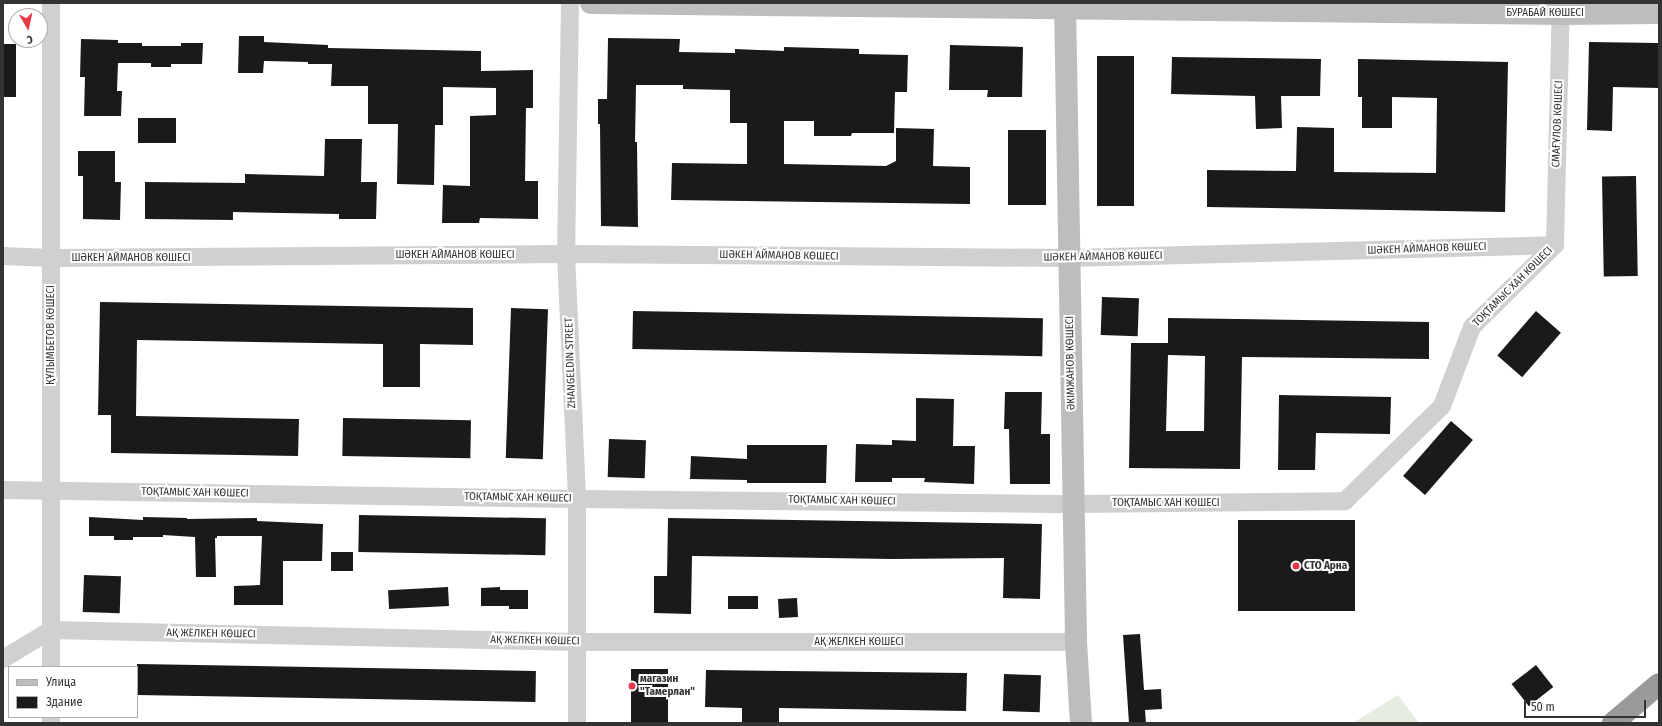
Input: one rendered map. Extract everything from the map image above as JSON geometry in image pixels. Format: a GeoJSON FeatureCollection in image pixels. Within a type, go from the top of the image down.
{"type":"FeatureCollection","features":[{"type":"Feature","properties":{"kind":"highway"},"geometry":{"type":"LineString","coordinates":[[1613,723],[1659,684]]}},
{"type":"Feature","properties":{"kind":"street","name":"ҚҰЛЫМБЕТОВ КӨШЕСІ"},"geometry":{"type":"LineString","coordinates":[[51,3],[51,666]]}},
{"type":"Feature","properties":{"kind":"street","name":"ZHANGELDIN STREET"},"geometry":{"type":"LineString","coordinates":[[570,3],[566,254],[577,499],[577,723]]}},
{"type":"Feature","properties":{"kind":"street","name":"БУРАБАЙ КӨШЕСІ"},"geometry":{"type":"LineString","coordinates":[[591,3],[1561,8],[1659,13]]}},
{"type":"Feature","properties":{"kind":"street","name":"ӘКІМЖАНОВ КӨШЕСІ"},"geometry":{"type":"LineString","coordinates":[[1065,5],[1076,642],[1081,723]]}},
{"type":"Feature","properties":{"kind":"street","name":"СМАҒҰЛОВ КӨШЕСІ"},"geometry":{"type":"LineString","coordinates":[[1555,245],[1561,8]]}},
{"type":"Feature","properties":{"kind":"street","name":"ШӘКЕН АЙМАНОВ КӨШЕСІ"},"geometry":{"type":"LineString","coordinates":[[3,256],[50,258],[566,254],[1069,258],[1555,245]]}},
{"type":"Feature","properties":{"kind":"street","name":"ТОҚТАМЫС ХАН КӨШЕСІ"},"geometry":{"type":"LineString","coordinates":[[3,490],[577,499],[1074,504],[1345,501],[1442,406],[1472,327],[1555,245]]}},
{"type":"Feature","properties":{"kind":"street","name":"АҚ ЖЕЛКЕН КӨШЕСІ"},"geometry":{"type":"LineString","coordinates":[[51,630],[577,642],[1076,642]]}},
{"type":"Feature","properties":{"kind":"street"},"geometry":{"type":"LineString","coordinates":[[3,659],[51,630]]}},
{"type":"Feature","properties":{"kind":"shaded area"},"geometry":{"type":"Polygon","coordinates":[[[1398,695],[1419,723],[1353,723],[1398,695]]]}},
{"type":"Feature","properties":{"kind":"building"},"geometry":{"type":"Polygon","coordinates":[[[239,36],[264,36],[264,42],[328,45],[328,48],[481,51],[481,71],[533,70],[533,108],[526,108],[525,181],[538,181],[538,219],[480,218],[479,223],[442,223],[443,185],[470,186],[470,116],[496,115],[496,88],[443,87],[443,125],[435,125],[434,185],[397,184],[398,124],[368,124],[368,86],[331,86],[332,64],[264,61],[263,73],[238,73],[239,36]]]}},
{"type":"Feature","properties":{"kind":"building"},"geometry":{"type":"Polygon","coordinates":[[[608,38],[680,39],[679,52],[735,53],[735,49],[784,51],[784,47],[859,49],[859,54],[908,55],[907,92],[895,92],[894,133],[852,133],[851,136],[814,136],[814,121],[784,121],[784,164],[886,166],[896,161],[896,128],[934,129],[933,166],[970,167],[970,204],[671,200],[672,163],[747,164],[747,123],[730,123],[730,90],[683,89],[683,85],[636,85],[635,142],[637,142],[638,227],[601,226],[600,124],[598,124],[598,99],[607,99],[608,38]]]}},
{"type":"Feature","properties":{"kind":"building"},"geometry":{"type":"Polygon","coordinates":[[[81,39],[118,40],[118,43],[142,43],[142,46],[181,46],[181,43],[203,43],[202,64],[171,64],[171,67],[151,67],[151,63],[118,63],[117,91],[122,91],[121,116],[84,116],[85,77],[80,77],[81,39]]]}},
{"type":"Feature","properties":{"kind":"building"},"geometry":{"type":"Polygon","coordinates":[[[1589,42],[1659,43],[1659,88],[1613,87],[1612,131],[1587,130],[1589,42]]]}},
{"type":"Feature","properties":{"kind":"building"},"geometry":{"type":"Polygon","coordinates":[[[3,44],[8,44],[8,48],[16,48],[16,97],[3,97],[3,44]]]}},
{"type":"Feature","properties":{"kind":"building"},"geometry":{"type":"Polygon","coordinates":[[[950,45],[1023,47],[1022,97],[987,97],[988,90],[949,90],[950,45]]]}},
{"type":"Feature","properties":{"kind":"building"},"geometry":{"type":"Polygon","coordinates":[[[1097,56],[1134,56],[1134,206],[1097,206],[1097,56]]]}},
{"type":"Feature","properties":{"kind":"building"},"geometry":{"type":"Polygon","coordinates":[[[1172,57],[1321,59],[1320,96],[1281,96],[1282,128],[1256,129],[1255,96],[1171,94],[1172,57]]]}},
{"type":"Feature","properties":{"kind":"building"},"geometry":{"type":"Polygon","coordinates":[[[1358,59],[1508,62],[1505,212],[1207,207],[1207,170],[1296,171],[1297,127],[1334,128],[1334,172],[1436,173],[1437,98],[1392,97],[1392,128],[1362,128],[1362,97],[1358,97],[1358,59]]]}},
{"type":"Feature","properties":{"kind":"building"},"geometry":{"type":"Polygon","coordinates":[[[138,118],[176,118],[176,143],[138,143],[138,118]]]}},
{"type":"Feature","properties":{"kind":"building"},"geometry":{"type":"Polygon","coordinates":[[[1008,130],[1046,130],[1046,205],[1008,205],[1008,130]]]}},
{"type":"Feature","properties":{"kind":"building"},"geometry":{"type":"Polygon","coordinates":[[[325,139],[362,139],[361,182],[377,182],[376,219],[339,219],[339,214],[233,212],[233,220],[145,219],[145,182],[245,183],[245,174],[324,176],[325,139]]]}},
{"type":"Feature","properties":{"kind":"building"},"geometry":{"type":"Polygon","coordinates":[[[78,151],[115,151],[115,182],[121,182],[120,220],[83,219],[83,176],[78,176],[78,151]]]}},
{"type":"Feature","properties":{"kind":"building"},"geometry":{"type":"Polygon","coordinates":[[[1636,176],[1638,276],[1604,277],[1602,177],[1636,176]]]}},
{"type":"Feature","properties":{"kind":"building"},"geometry":{"type":"Polygon","coordinates":[[[1102,297],[1139,298],[1138,336],[1101,335],[1102,297]]]}},
{"type":"Feature","properties":{"kind":"building"},"geometry":{"type":"Polygon","coordinates":[[[100,302],[473,308],[473,345],[420,344],[420,387],[383,387],[383,344],[137,340],[136,416],[299,419],[298,456],[111,453],[111,415],[98,415],[100,302]]]}},
{"type":"Feature","properties":{"kind":"building"},"geometry":{"type":"Polygon","coordinates":[[[511,308],[548,309],[543,459],[506,458],[511,308]]]}},
{"type":"Feature","properties":{"kind":"building"},"geometry":{"type":"Polygon","coordinates":[[[633,311],[1043,318],[1042,356],[632,349],[633,311]]]}},
{"type":"Feature","properties":{"kind":"building"},"geometry":{"type":"Polygon","coordinates":[[[1536,311],[1561,333],[1522,377],[1497,356],[1536,311]]]}},
{"type":"Feature","properties":{"kind":"building"},"geometry":{"type":"Polygon","coordinates":[[[1168,318],[1429,322],[1429,359],[1242,357],[1240,469],[1129,468],[1131,343],[1168,343],[1168,318]],[[1168,355],[1166,431],[1204,431],[1205,356],[1168,355]]]}},
{"type":"Feature","properties":{"kind":"building"},"geometry":{"type":"Polygon","coordinates":[[[1005,392],[1042,392],[1041,434],[1050,434],[1050,484],[1010,484],[1009,429],[1004,429],[1005,392]]]}},
{"type":"Feature","properties":{"kind":"building"},"geometry":{"type":"Polygon","coordinates":[[[1279,395],[1391,397],[1390,434],[1316,433],[1315,470],[1278,470],[1279,395]]]}},
{"type":"Feature","properties":{"kind":"building"},"geometry":{"type":"Polygon","coordinates":[[[916,398],[954,399],[953,446],[975,446],[974,484],[924,482],[925,478],[892,478],[892,482],[855,482],[856,444],[892,445],[892,440],[916,441],[916,398]]]}},
{"type":"Feature","properties":{"kind":"building"},"geometry":{"type":"Polygon","coordinates":[[[343,418],[471,420],[470,458],[342,456],[343,418]]]}},
{"type":"Feature","properties":{"kind":"building"},"geometry":{"type":"Polygon","coordinates":[[[1451,421],[1473,440],[1425,495],[1403,476],[1451,421]]]}},
{"type":"Feature","properties":{"kind":"building"},"geometry":{"type":"Polygon","coordinates":[[[609,439],[646,440],[645,478],[608,477],[609,439]]]}},
{"type":"Feature","properties":{"kind":"building"},"geometry":{"type":"Polygon","coordinates":[[[747,445],[827,445],[826,483],[747,483],[747,480],[690,479],[691,456],[747,459],[747,445]]]}},
{"type":"Feature","properties":{"kind":"building"},"geometry":{"type":"Polygon","coordinates":[[[359,515],[546,518],[545,555],[358,552],[359,515]]]}},
{"type":"Feature","properties":{"kind":"building"},"geometry":{"type":"Polygon","coordinates":[[[89,517],[143,520],[143,517],[187,519],[257,518],[257,521],[323,524],[322,561],[283,561],[283,605],[234,605],[234,586],[260,585],[262,536],[217,536],[217,538],[215,538],[216,577],[196,577],[195,537],[163,535],[163,537],[133,537],[133,540],[114,540],[114,536],[89,536],[89,517]]]}},
{"type":"Feature","properties":{"kind":"building"},"geometry":{"type":"Polygon","coordinates":[[[668,518],[1042,524],[1040,599],[1003,598],[1004,558],[892,559],[692,556],[691,614],[654,613],[654,576],[667,576],[668,518]]]}},
{"type":"Feature","properties":{"kind":"building","name":"СТО Арна"},"geometry":{"type":"Polygon","coordinates":[[[1238,520],[1355,520],[1355,611],[1238,611],[1238,520]]]}},
{"type":"Feature","properties":{"kind":"building"},"geometry":{"type":"Polygon","coordinates":[[[331,552],[353,552],[353,571],[331,571],[331,552]]]}},
{"type":"Feature","properties":{"kind":"building"},"geometry":{"type":"Polygon","coordinates":[[[84,575],[121,576],[120,613],[83,612],[84,575]]]}},
{"type":"Feature","properties":{"kind":"building"},"geometry":{"type":"Polygon","coordinates":[[[448,587],[449,606],[389,609],[388,590],[448,587]]]}},
{"type":"Feature","properties":{"kind":"building"},"geometry":{"type":"Polygon","coordinates":[[[500,587],[500,590],[528,590],[528,609],[509,609],[509,606],[481,606],[481,588],[500,587]]]}},
{"type":"Feature","properties":{"kind":"building"},"geometry":{"type":"Polygon","coordinates":[[[728,596],[758,596],[758,609],[728,609],[728,596]]]}},
{"type":"Feature","properties":{"kind":"building"},"geometry":{"type":"Polygon","coordinates":[[[797,598],[798,617],[779,618],[778,599],[797,598]]]}},
{"type":"Feature","properties":{"kind":"building"},"geometry":{"type":"Polygon","coordinates":[[[1140,634],[1144,690],[1161,689],[1162,709],[1145,710],[1146,723],[1129,723],[1123,635],[1140,634]]]}},
{"type":"Feature","properties":{"kind":"building"},"geometry":{"type":"Polygon","coordinates":[[[137,664],[536,671],[535,702],[138,695],[137,666],[137,664]]]}},
{"type":"Feature","properties":{"kind":"building"},"geometry":{"type":"Polygon","coordinates":[[[1536,665],[1553,687],[1529,706],[1512,684],[1536,665]]]}},
{"type":"Feature","properties":{"kind":"building"},"geometry":{"type":"Polygon","coordinates":[[[631,669],[668,669],[668,723],[631,723],[631,669]]]}},
{"type":"Feature","properties":{"kind":"building"},"geometry":{"type":"Polygon","coordinates":[[[706,670],[967,673],[966,711],[779,708],[779,723],[742,723],[742,708],[705,707],[706,670]]]}},
{"type":"Feature","properties":{"kind":"building"},"geometry":{"type":"Polygon","coordinates":[[[1004,674],[1041,675],[1040,712],[1003,711],[1004,674]]]}},
{"type":"Feature","properties":{"kind":"place","name":"СТО Арна"},"geometry":{"type":"Point","coordinates":[1296,566]}},
{"type":"Feature","properties":{"kind":"place","name":"магазин \"Тамерлан\""},"geometry":{"type":"Point","coordinates":[632,686]}}]}
